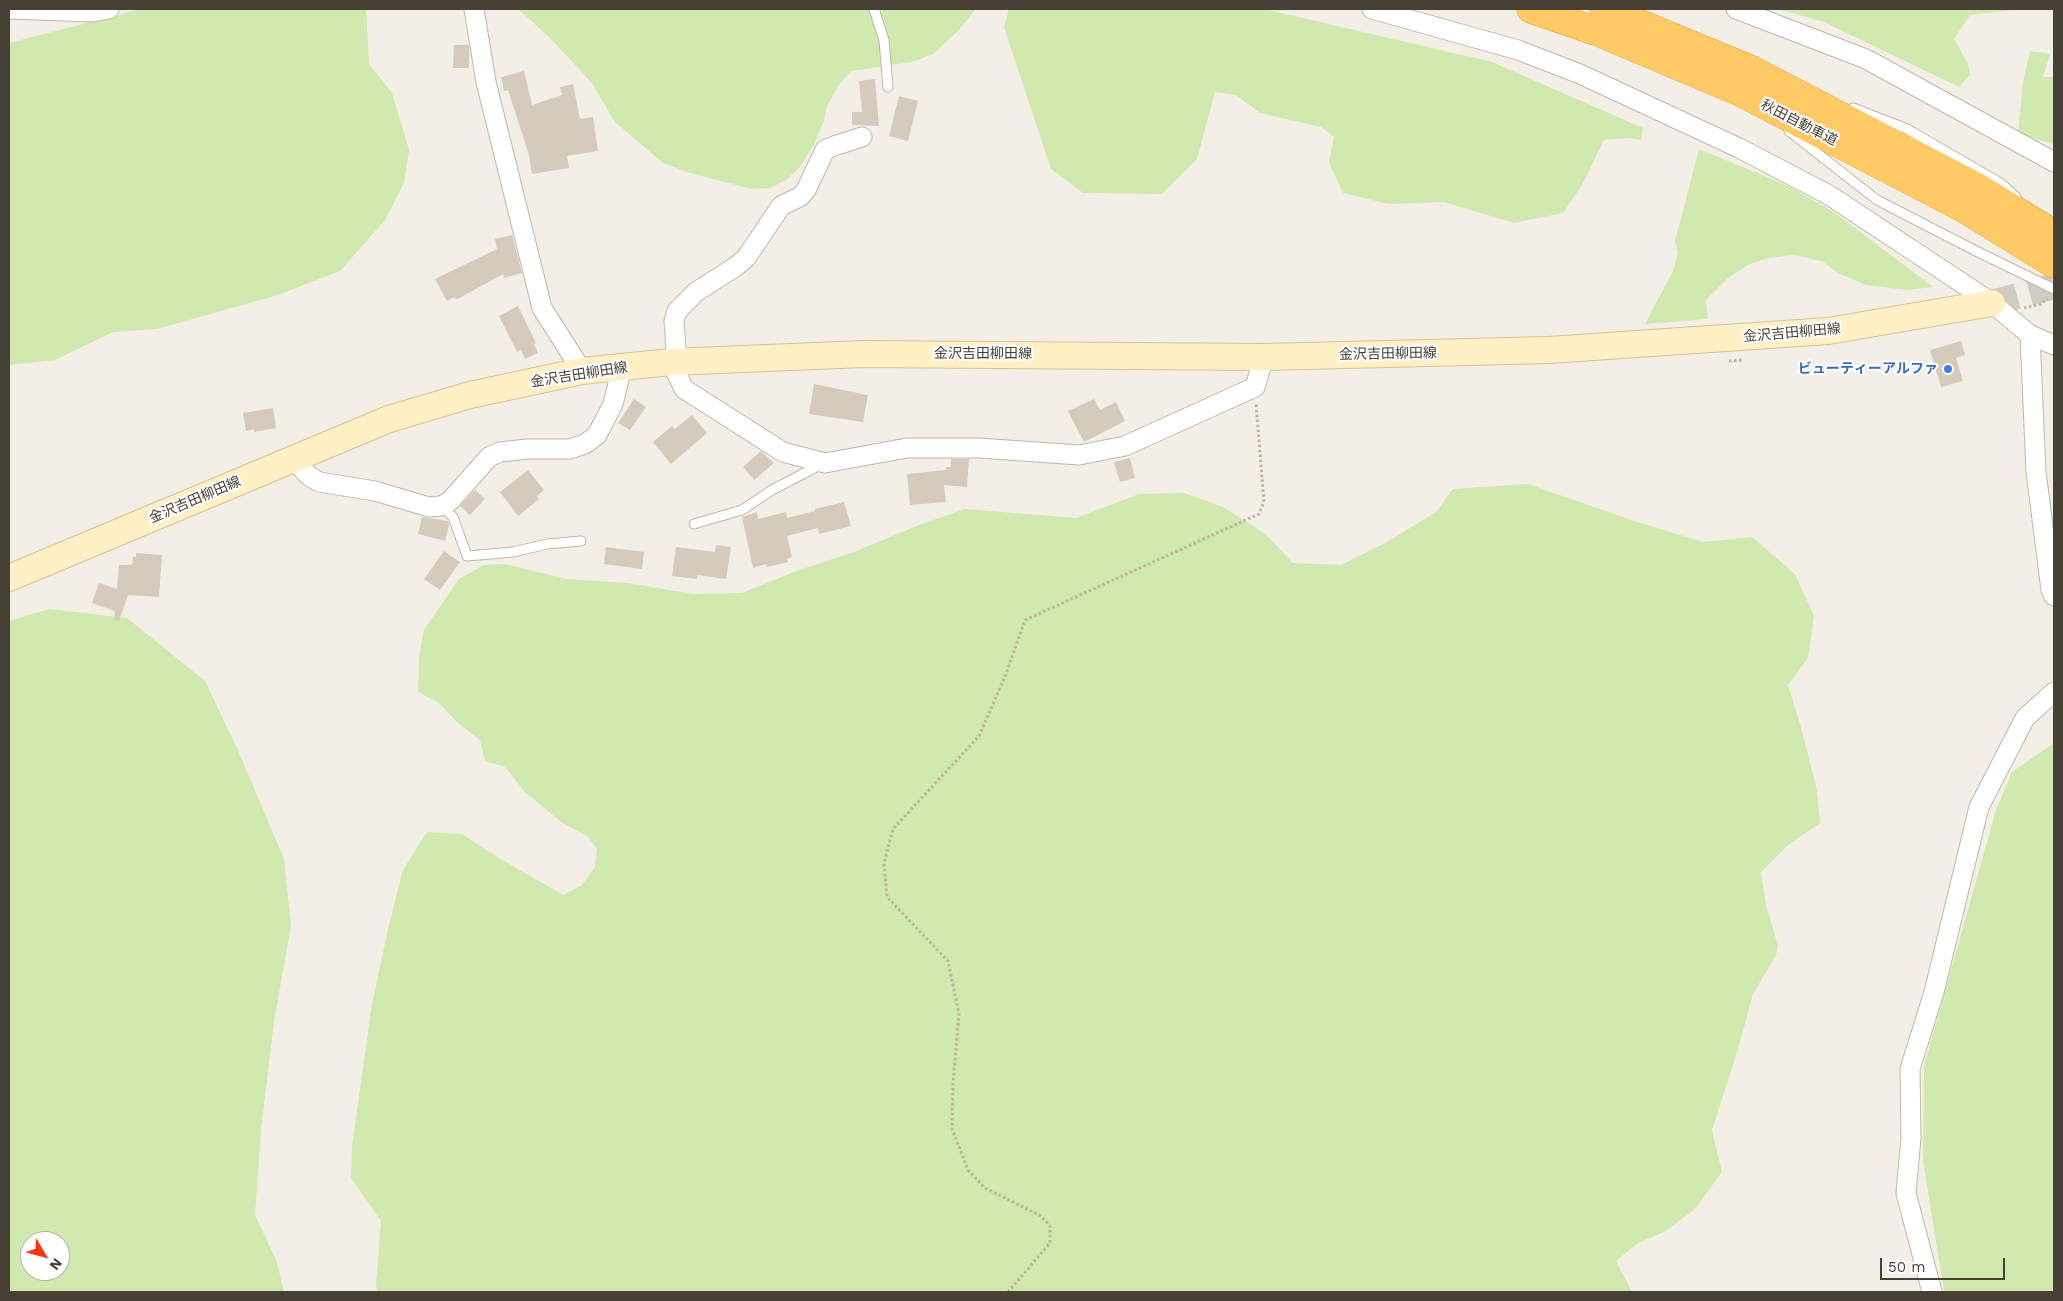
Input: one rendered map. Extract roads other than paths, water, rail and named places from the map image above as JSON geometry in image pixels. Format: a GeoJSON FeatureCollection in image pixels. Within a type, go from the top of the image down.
{"type":"FeatureCollection","features":[{"type":"Feature","properties":{"kind":"highway","name":"秋田自動車道"},"geometry":{"type":"LineString","coordinates":[[1531,9],[1746,81],[1966,209],[2054,264]]}},
{"type":"Feature","properties":{"kind":"highway","name":"秋田自動車道"},"geometry":{"type":"LineString","coordinates":[[1604,9],[1746,81],[1977,187],[2054,234]]}},
{"type":"Feature","properties":{"kind":"main road","name":"金沢吉田柳田線"},"geometry":{"type":"LineString","coordinates":[[9,578],[389,419],[470,395],[582,371],[674,362],[863,354],[1264,357],[1549,350],[1828,331],[1998,308]]}},
{"type":"Feature","properties":{"kind":"street"},"geometry":{"type":"LineString","coordinates":[[9,9],[92,12],[109,9]]}},
{"type":"Feature","properties":{"kind":"street"},"geometry":{"type":"LineString","coordinates":[[474,9],[486,82],[542,308],[582,371]]}},
{"type":"Feature","properties":{"kind":"street"},"geometry":{"type":"LineString","coordinates":[[1372,9],[1535,57],[1580,74],[1739,148],[1829,195],[1998,308],[2030,335],[2054,345]]}},
{"type":"Feature","properties":{"kind":"street"},"geometry":{"type":"LineString","coordinates":[[1736,9],[1866,59],[2054,162]]}},
{"type":"Feature","properties":{"kind":"street"},"geometry":{"type":"LineString","coordinates":[[862,137],[825,150],[821,156],[814,178],[801,196],[781,206],[746,258],[736,267],[696,292],[677,312],[674,321],[674,362],[684,389],[783,452],[825,463],[907,448],[979,448],[1079,455],[1125,446],[1255,386],[1264,357]]}},
{"type":"Feature","properties":{"kind":"street"},"geometry":{"type":"LineString","coordinates":[[2030,335],[2036,472],[2051,590],[2054,596]]}},
{"type":"Feature","properties":{"kind":"street"},"geometry":{"type":"LineString","coordinates":[[293,459],[309,476],[320,482],[375,492],[429,507],[441,506],[450,501],[489,457],[500,452],[527,449],[570,448],[585,444],[597,435],[613,404],[622,367]]}},
{"type":"Feature","properties":{"kind":"street"},"geometry":{"type":"LineString","coordinates":[[1932,1292],[1906,1194],[1911,1138],[1910,1069],[1934,992],[1979,807],[2025,718],[2054,692]]}},
{"type":"Feature","properties":{"kind":"lane"},"geometry":{"type":"LineString","coordinates":[[874,9],[884,40],[888,87]]}},
{"type":"Feature","properties":{"kind":"lane"},"geometry":{"type":"LineString","coordinates":[[1746,81],[1834,101]]}},
{"type":"Feature","properties":{"kind":"lane"},"geometry":{"type":"LineString","coordinates":[[1746,81],[1877,200],[2052,292]]}},
{"type":"Feature","properties":{"kind":"lane"},"geometry":{"type":"LineString","coordinates":[[1843,105],[1907,129],[2002,184],[2037,216],[2054,225]]}},
{"type":"Feature","properties":{"kind":"lane"},"geometry":{"type":"LineString","coordinates":[[694,524],[742,510],[772,490],[825,463]]}},
{"type":"Feature","properties":{"kind":"lane"},"geometry":{"type":"LineString","coordinates":[[441,506],[453,517],[467,556],[513,552],[547,544],[581,541]]}},
{"type":"Feature","properties":{"kind":"tunnel"},"geometry":{"type":"LineString","coordinates":[[1992,303],[2054,286]]}},
{"type":"Feature","properties":{"kind":"place","name":"ビューティーアルファ"},"geometry":{"type":"Point","coordinates":[1948,369]}}]}
